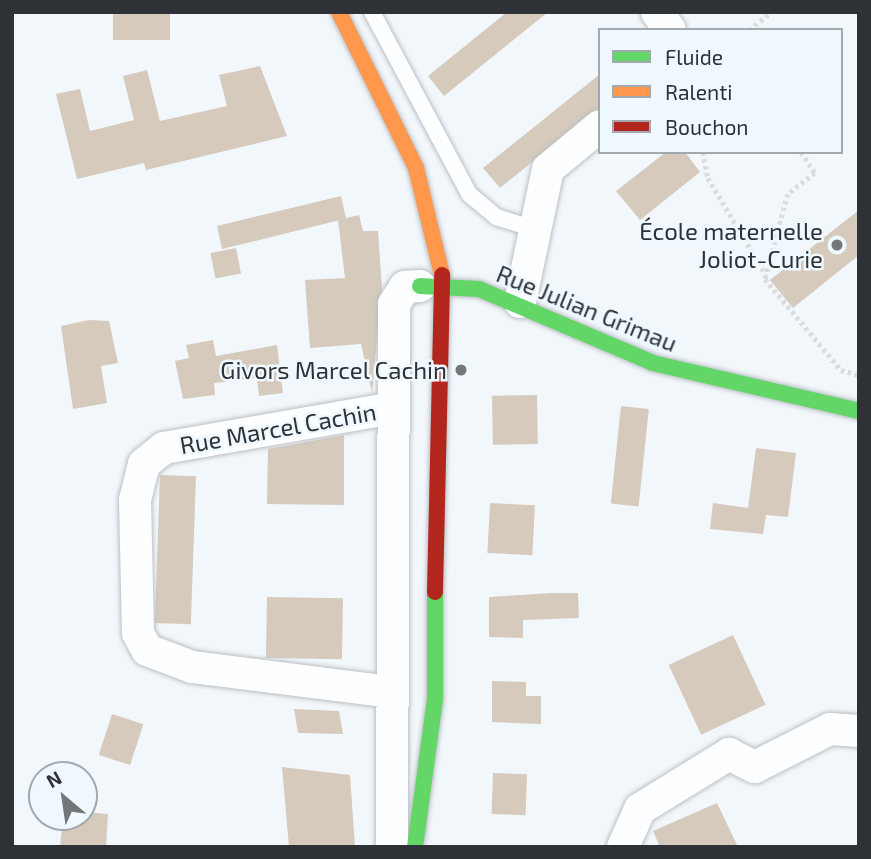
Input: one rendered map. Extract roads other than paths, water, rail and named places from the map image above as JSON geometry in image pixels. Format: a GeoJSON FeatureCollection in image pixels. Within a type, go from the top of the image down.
{"type":"FeatureCollection","features":[{"type":"Feature","properties":{"kind":"street"},"geometry":{"type":"LineString","coordinates":[[339,12],[416,168],[425,295],[426,396],[436,413]]}},
{"type":"Feature","properties":{"kind":"street"},"geometry":{"type":"LineString","coordinates":[[657,12],[669,28]]}},
{"type":"Feature","properties":{"kind":"street"},"geometry":{"type":"LineString","coordinates":[[520,302],[548,169],[598,128]]}},
{"type":"Feature","properties":{"kind":"street","name":"Rue Marcel Cachin"},"geometry":{"type":"LineString","coordinates":[[392,847],[394,304],[405,287],[425,295]]}},
{"type":"Feature","properties":{"kind":"street"},"geometry":{"type":"LineString","coordinates":[[415,847],[435,699],[436,413],[443,398],[425,295]]}},
{"type":"Feature","properties":{"kind":"street","name":"Rue Julian Grimau"},"geometry":{"type":"LineString","coordinates":[[425,295],[520,302],[653,363],[851,395]]}},
{"type":"Feature","properties":{"kind":"street","name":"Rue Marcel Cachin"},"geometry":{"type":"LineString","coordinates":[[391,692],[192,667],[147,650],[138,633],[135,499],[144,464],[164,448],[394,408]]}},
{"type":"Feature","properties":{"kind":"street"},"geometry":{"type":"LineString","coordinates":[[623,847],[640,809],[729,754],[755,766],[830,729],[859,731]]}},
{"type":"Feature","properties":{"kind":"lane"},"geometry":{"type":"LineString","coordinates":[[372,12],[469,194],[496,217],[535,229]]}},
{"type":"Feature","properties":{"kind":"place","name":"École maternelle Joliot-Curie"},"geometry":{"type":"Point","coordinates":[837,245]}},
{"type":"Feature","properties":{"kind":"place","name":"Givors Marcel Cachin"},"geometry":{"type":"Point","coordinates":[461,370]}}]}
